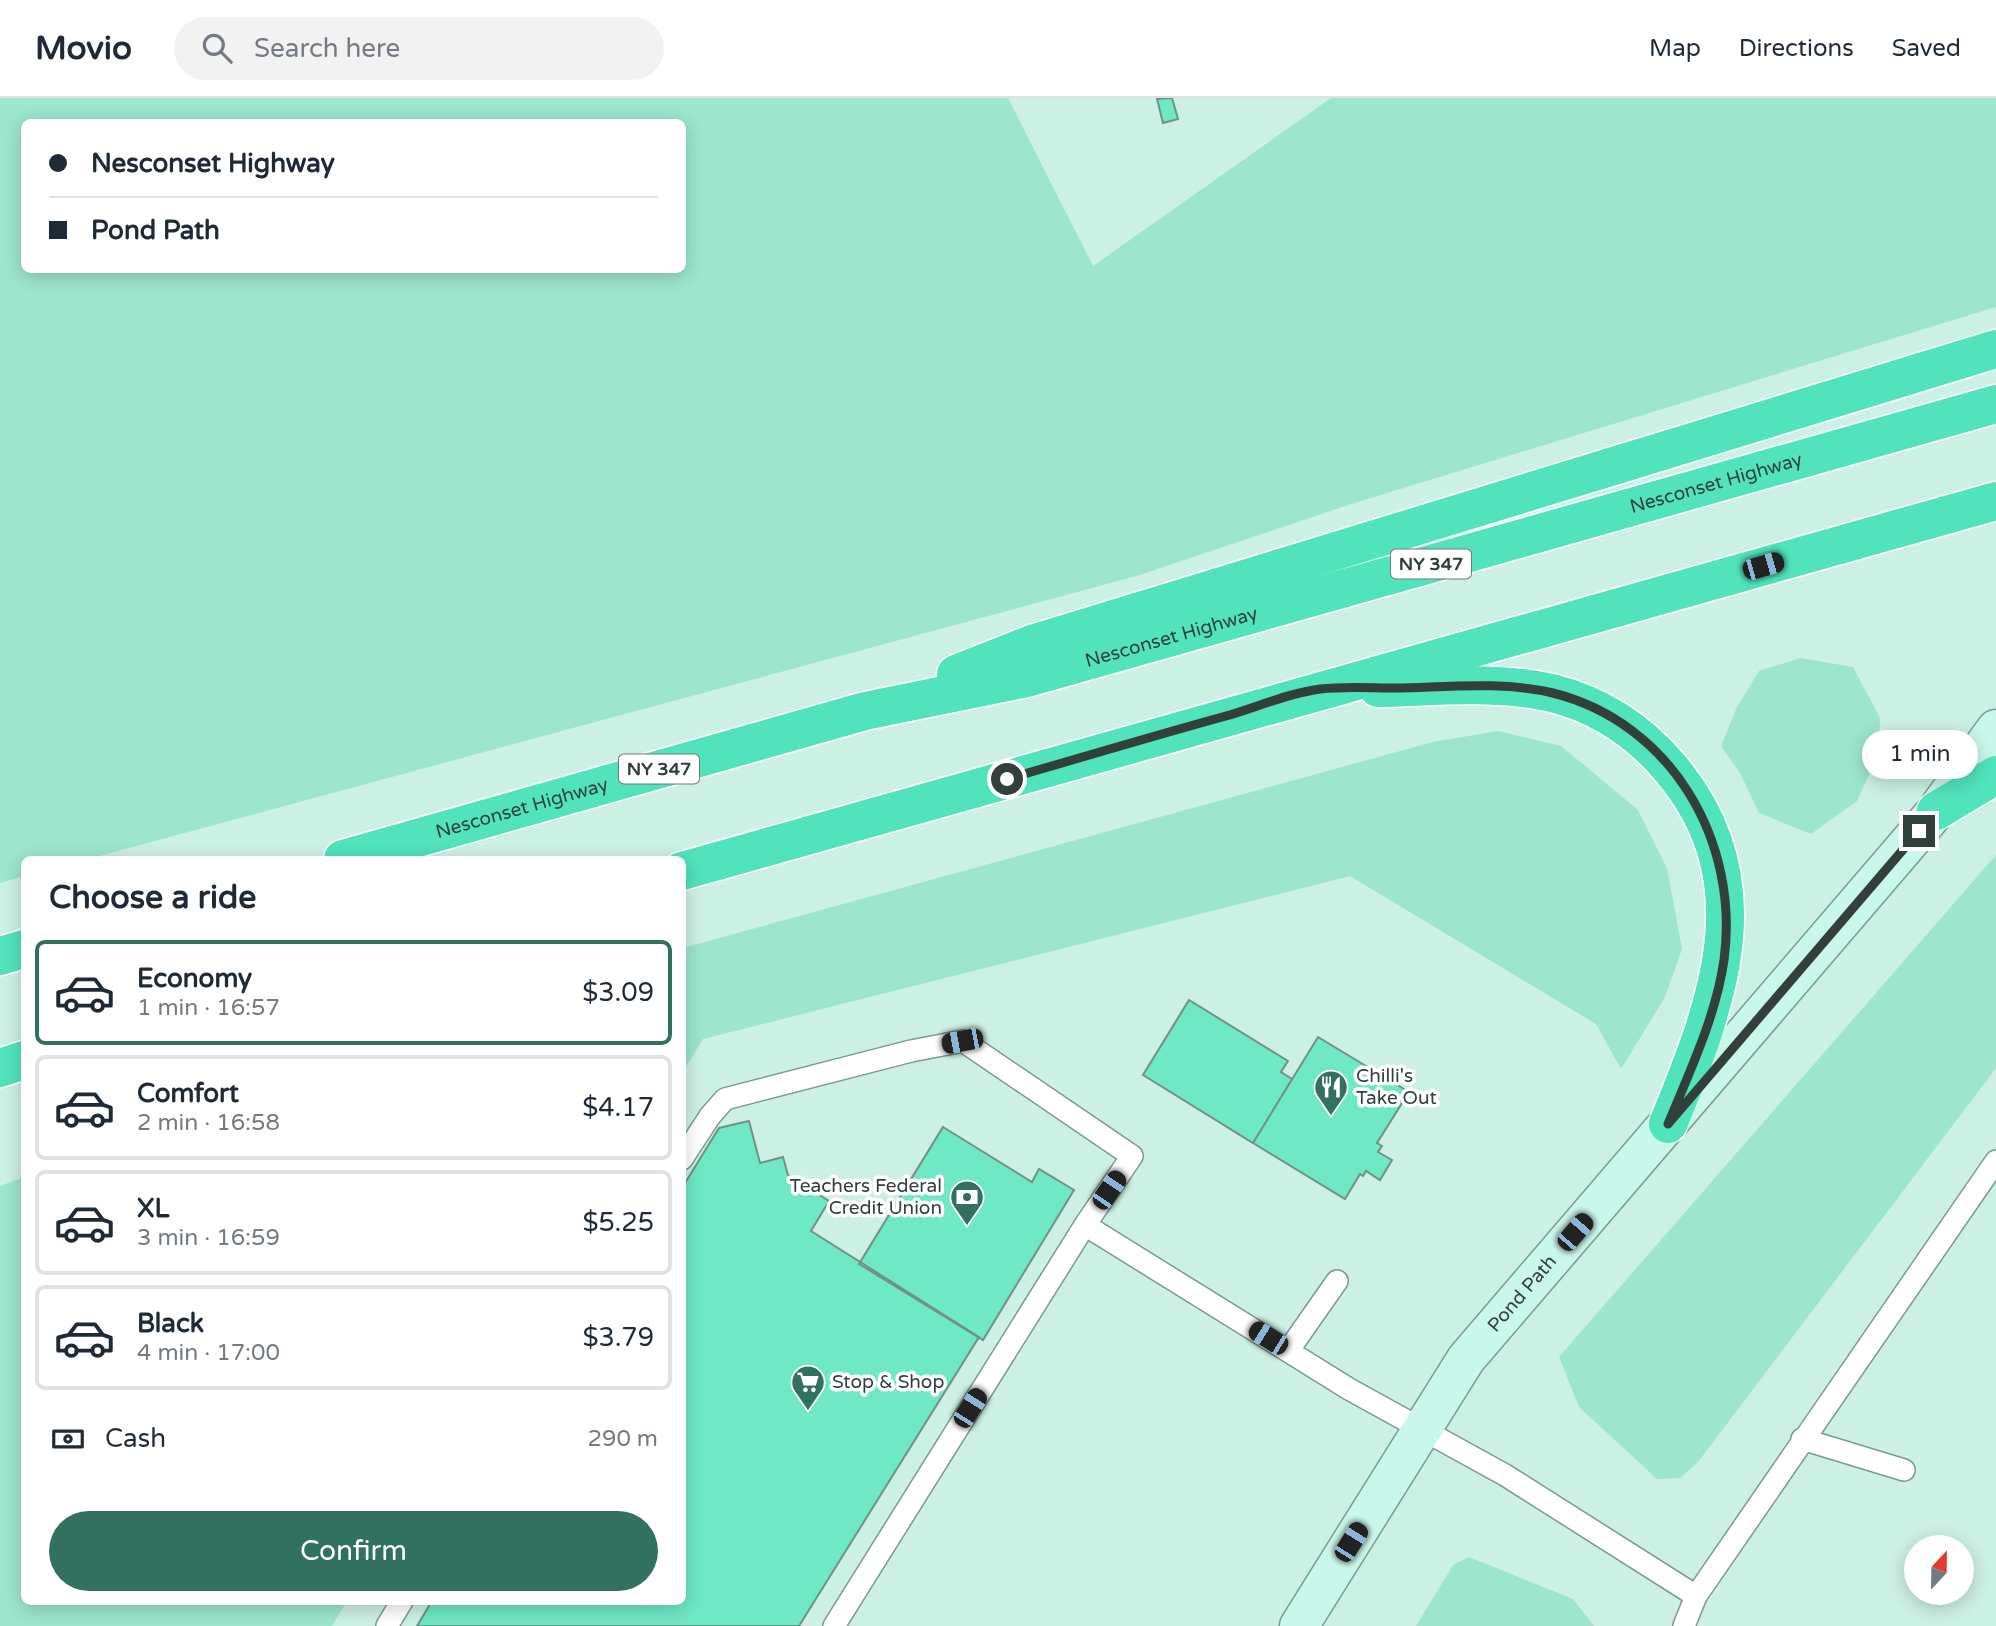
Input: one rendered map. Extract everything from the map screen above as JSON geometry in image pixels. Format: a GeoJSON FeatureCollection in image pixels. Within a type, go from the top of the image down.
{"type":"FeatureCollection","features":[{"type":"Feature","properties":{"kind":"highway"},"geometry":{"type":"LineString","coordinates":[[865,711],[1032,644],[1996,349]]}},
{"type":"Feature","properties":{"kind":"highway","name":"Nesconset Highway"},"geometry":{"type":"LineString","coordinates":[[353,856],[865,711],[1027,678],[1995,407]]}},
{"type":"Feature","properties":{"kind":"highway"},"geometry":{"type":"LineString","coordinates":[[686,870],[1320,689],[1996,501]]}},
{"type":"Feature","properties":{"kind":"highway"},"geometry":{"type":"LineString","coordinates":[[1320,689],[1511,686],[1554,694],[1602,712],[1626,726],[1648,744],[1688,789],[1703,815],[1721,869],[1727,930],[1723,962],[1707,1024],[1668,1124]]}},
{"type":"Feature","properties":{"kind":"highway"},"geometry":{"type":"LineString","coordinates":[[1936,811],[1996,775]]}},
{"type":"Feature","properties":{"kind":"highway"},"geometry":{"type":"LineString","coordinates":[[0,934],[21,930]]}},
{"type":"Feature","properties":{"kind":"highway"},"geometry":{"type":"LineString","coordinates":[[0,956],[21,950]]}},
{"type":"Feature","properties":{"kind":"main road","name":"Pond Path"},"geometry":{"type":"LineString","coordinates":[[1299,1626],[1466,1359],[1936,811],[1996,729]]}},
{"type":"Feature","properties":{"kind":"lane"},"geometry":{"type":"LineString","coordinates":[[686,1153],[710,1116],[725,1099],[911,1051],[962,1041],[1132,1156],[1085,1225],[834,1626]]}},
{"type":"Feature","properties":{"kind":"lane"},"geometry":{"type":"LineString","coordinates":[[1684,1626],[1696,1596],[1996,1161]]}},
{"type":"Feature","properties":{"kind":"lane"},"geometry":{"type":"LineString","coordinates":[[1085,1225],[1288,1351],[1506,1475],[1696,1596]]}},
{"type":"Feature","properties":{"kind":"lane"},"geometry":{"type":"LineString","coordinates":[[1288,1351],[1337,1281]]}},
{"type":"Feature","properties":{"kind":"lane"},"geometry":{"type":"LineString","coordinates":[[1802,1439],[1904,1470]]}},
{"type":"Feature","properties":{"kind":"lane"},"geometry":{"type":"LineString","coordinates":[[387,1626],[400,1605]]}},
{"type":"Feature","properties":{"kind":"green space"},"geometry":{"type":"Polygon","coordinates":[[[0,98],[1008,98],[1093,266],[1331,98],[1996,98],[1996,307],[1348,505],[1140,575],[99,856],[21,856],[21,877],[0,883],[0,98]]]}},
{"type":"Feature","properties":{"kind":"green space"},"geometry":{"type":"Polygon","coordinates":[[[1801,658],[1853,667],[1880,718],[1879,752],[1857,801],[1811,834],[1759,813],[1740,773],[1721,746],[1737,707],[1759,671],[1801,658]]]}},
{"type":"Feature","properties":{"kind":"green space"},"geometry":{"type":"Polygon","coordinates":[[[1498,731],[1561,746],[1638,810],[1667,868],[1682,949],[1665,997],[1621,1069],[1596,1024],[1350,876],[703,1039],[686,1067],[686,947],[1433,742],[1498,731]]]}},
{"type":"Feature","properties":{"kind":"green space"},"geometry":{"type":"Polygon","coordinates":[[[1996,855],[1996,1068],[1698,1462],[1680,1478],[1657,1479],[1579,1407],[1559,1357],[1996,855]]]}},
{"type":"Feature","properties":{"kind":"green space"},"geometry":{"type":"Polygon","coordinates":[[[21,1178],[21,1605],[345,1605],[332,1626],[0,1626],[0,1186],[21,1178]]]}},
{"type":"Feature","properties":{"kind":"green space"},"geometry":{"type":"Polygon","coordinates":[[[1469,1557],[1573,1599],[1594,1626],[1416,1626],[1453,1565],[1469,1557]]]}},
{"type":"Feature","properties":{"kind":"building"},"geometry":{"type":"Polygon","coordinates":[[[1172,98],[1178,119],[1163,123],[1157,99],[1172,98]]]}},
{"type":"Feature","properties":{"kind":"building"},"geometry":{"type":"Polygon","coordinates":[[[1189,1000],[1288,1061],[1281,1072],[1292,1079],[1253,1143],[1143,1075],[1189,1000]]]}},
{"type":"Feature","properties":{"kind":"building","name":"Chilli's Take Out"},"geometry":{"type":"Polygon","coordinates":[[[1318,1037],[1409,1092],[1377,1143],[1382,1146],[1378,1152],[1392,1160],[1380,1180],[1366,1171],[1363,1176],[1360,1174],[1345,1199],[1253,1143],[1318,1037]]]}},
{"type":"Feature","properties":{"kind":"building","name":"Stop & Shop"},"geometry":{"type":"Polygon","coordinates":[[[749,1121],[760,1163],[783,1157],[788,1175],[829,1201],[811,1231],[979,1337],[799,1626],[417,1626],[430,1605],[686,1605],[686,1182],[719,1128],[749,1121]]]}},
{"type":"Feature","properties":{"kind":"building","name":"Teachers Federal Credit Union"},"geometry":{"type":"Polygon","coordinates":[[[943,1127],[1032,1182],[1039,1169],[1074,1190],[983,1340],[859,1264],[943,1127]]]}},
{"type":"Feature","properties":{"kind":"place","name":"Chilli's Take Out"},"geometry":{"type":"Point","coordinates":[1331,1117]}},
{"type":"Feature","properties":{"kind":"place","name":"Teachers Federal Credit Union"},"geometry":{"type":"Point","coordinates":[967,1227]}},
{"type":"Feature","properties":{"kind":"place","name":"Stop & Shop"},"geometry":{"type":"Point","coordinates":[808,1412]}},
{"type":"Feature","properties":{"kind":"route"},"geometry":{"type":"LineString","coordinates":[[1007,779],[1320,689],[1511,686],[1554,694],[1602,712],[1626,726],[1648,744],[1688,789],[1703,815],[1714,844],[1726,898],[1727,930],[1716,994],[1699,1049],[1668,1124],[1919,831]]}}]}
